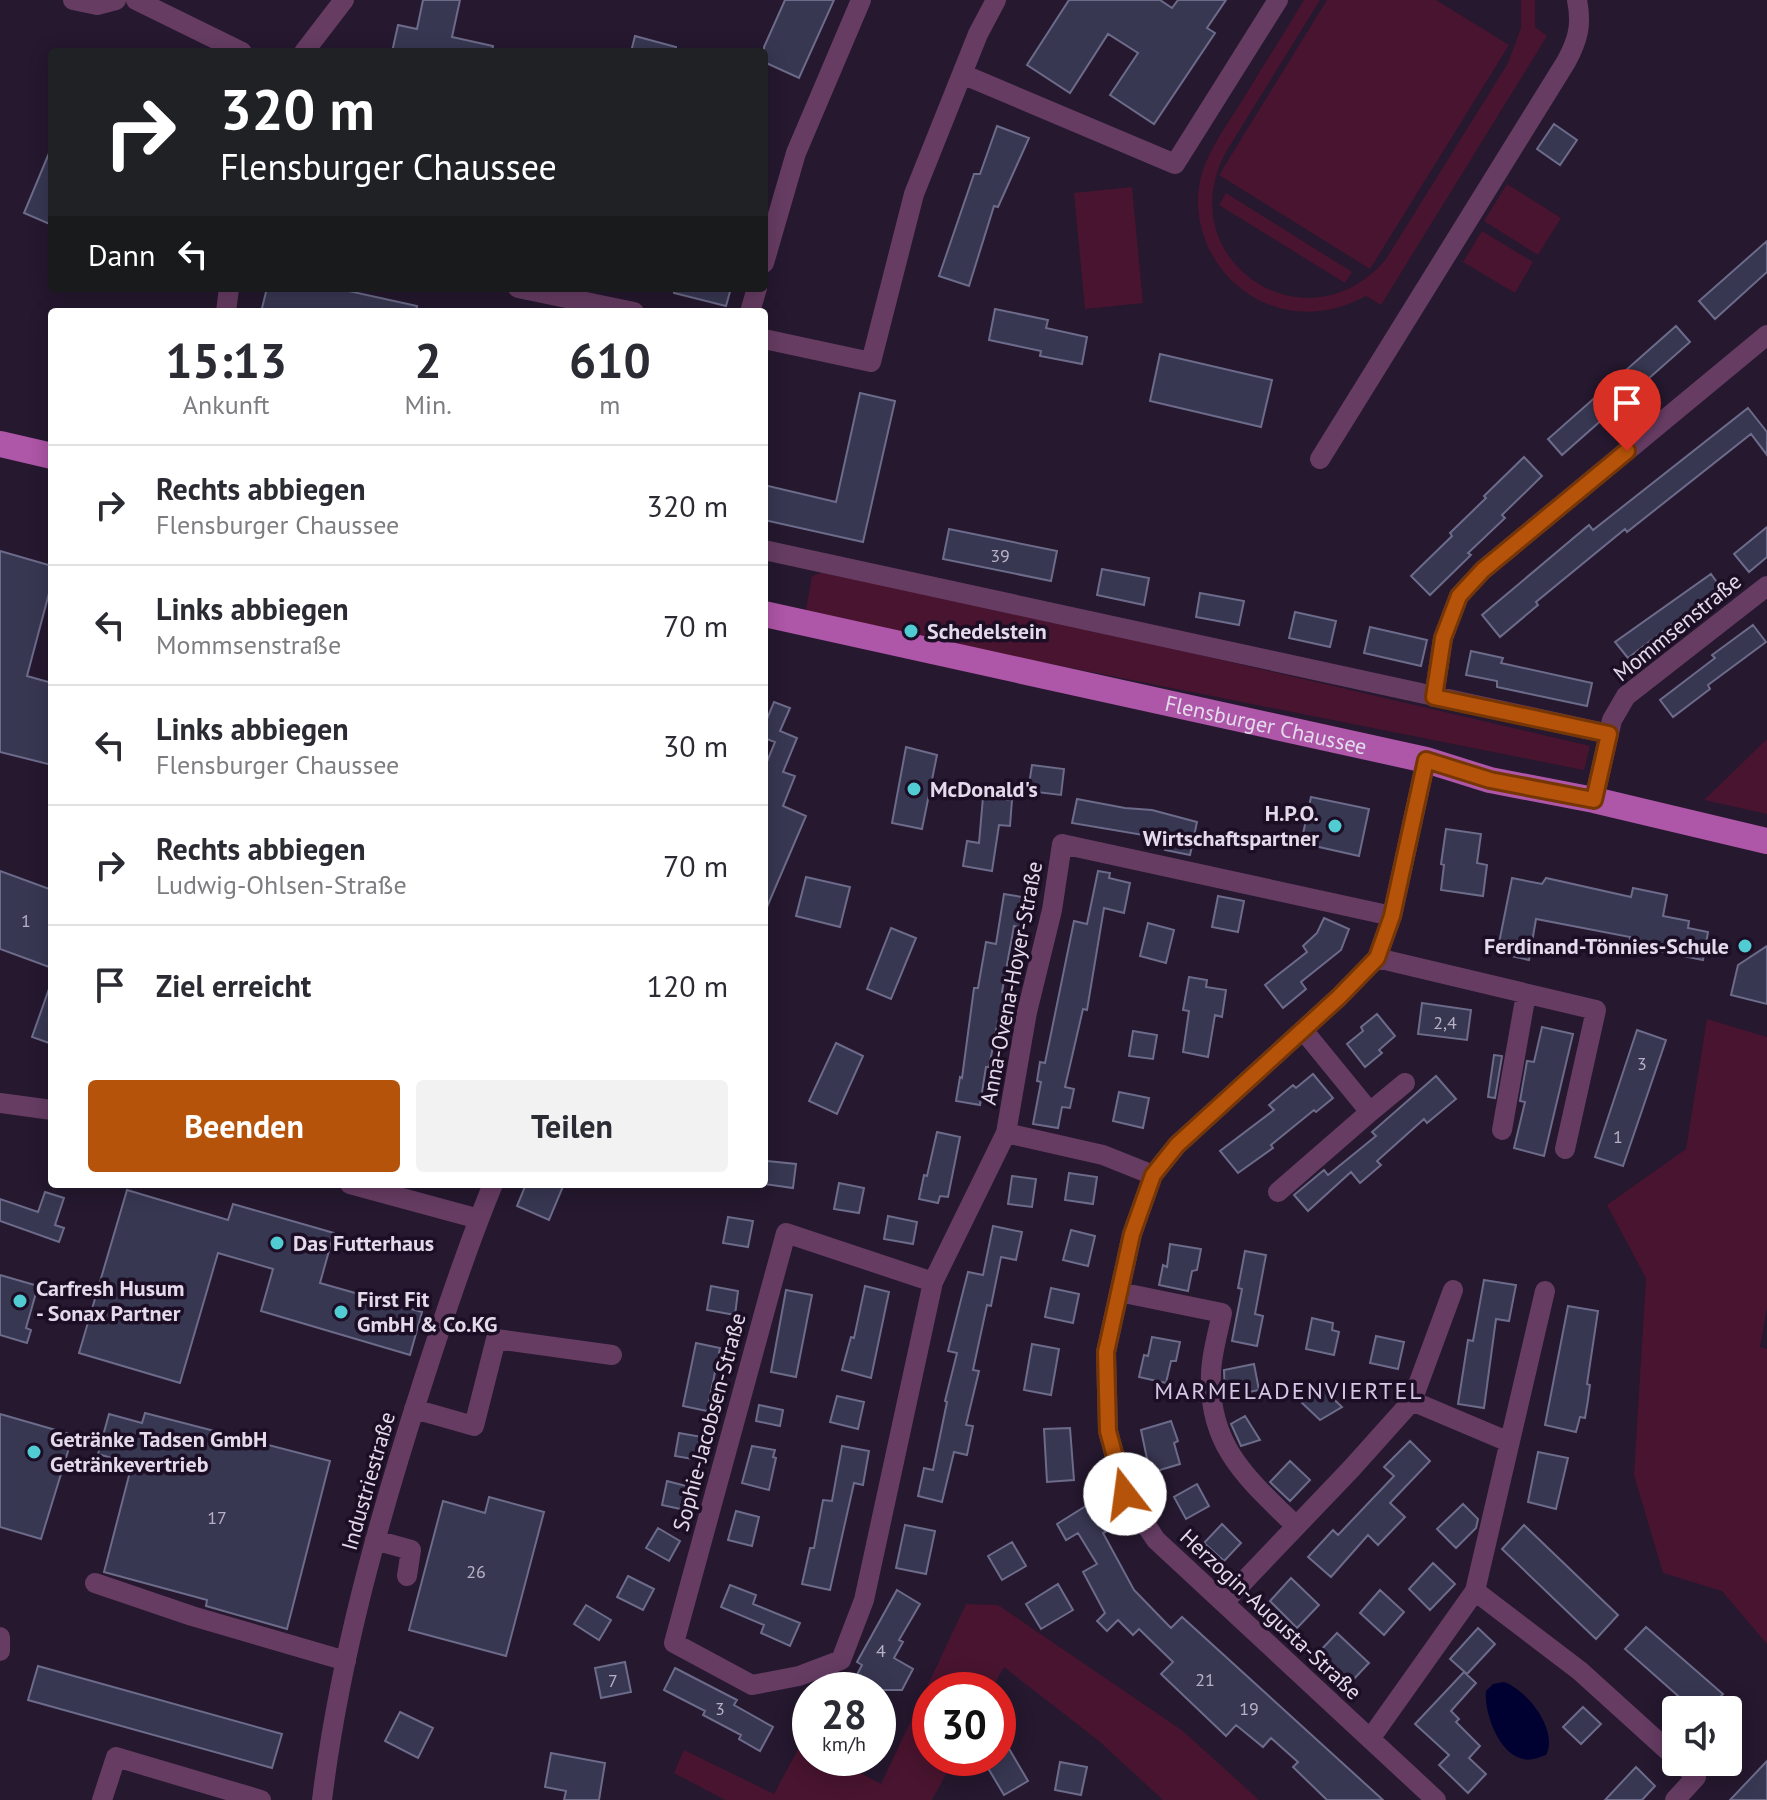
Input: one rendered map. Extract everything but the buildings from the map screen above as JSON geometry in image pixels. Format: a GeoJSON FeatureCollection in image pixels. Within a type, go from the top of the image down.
{"type":"FeatureCollection","features":[{"type":"Feature","properties":{"kind":"main road"},"geometry":{"type":"LineString","coordinates":[[0,444],[48,455]]}},
{"type":"Feature","properties":{"kind":"main road","name":"Flensburger Chaussee"},"geometry":{"type":"LineString","coordinates":[[768,615],[1426,760],[1490,780],[1594,800],[1767,841]]}},
{"type":"Feature","properties":{"kind":"street"},"geometry":{"type":"LineString","coordinates":[[73,0],[97,5],[116,0]]}},
{"type":"Feature","properties":{"kind":"street"},"geometry":{"type":"LineString","coordinates":[[136,0],[234,48]]}},
{"type":"Feature","properties":{"kind":"street"},"geometry":{"type":"LineString","coordinates":[[307,48],[344,0]]}},
{"type":"Feature","properties":{"kind":"street"},"geometry":{"type":"LineString","coordinates":[[768,249],[796,153],[861,0]]}},
{"type":"Feature","properties":{"kind":"street"},"geometry":{"type":"LineString","coordinates":[[768,340],[871,362],[914,194],[978,34],[996,0]]}},
{"type":"Feature","properties":{"kind":"street"},"geometry":{"type":"LineString","coordinates":[[962,74],[1175,164],[1278,0]]}},
{"type":"Feature","properties":{"kind":"street"},"geometry":{"type":"LineString","coordinates":[[1320,459],[1566,62],[1577,42],[1581,20],[1577,0]]}},
{"type":"Feature","properties":{"kind":"street"},"geometry":{"type":"LineString","coordinates":[[529,297],[606,308]]}},
{"type":"Feature","properties":{"kind":"street"},"geometry":{"type":"LineString","coordinates":[[1434,697],[1443,638],[1459,596],[1483,570],[1767,335]]}},
{"type":"Feature","properties":{"kind":"street"},"geometry":{"type":"LineString","coordinates":[[768,551],[1609,734]]}},
{"type":"Feature","properties":{"kind":"street","name":"Mommsenstraße"},"geometry":{"type":"LineString","coordinates":[[1594,800],[1618,708],[1637,685],[1767,586]]}},
{"type":"Feature","properties":{"kind":"street","name":"Herzogin-Augusta-Straße"},"geometry":{"type":"LineString","coordinates":[[1426,760],[1392,916],[1377,958],[1177,1145],[1153,1175],[1132,1234],[1106,1352],[1108,1431],[1125,1494],[1156,1540],[1436,1800]]}},
{"type":"Feature","properties":{"kind":"street","name":"Anna-Ovena-Hoyer-Straße"},"geometry":{"type":"LineString","coordinates":[[810,1672],[841,1660],[864,1600],[933,1282],[1006,1133],[1027,1012],[1052,910],[1062,844],[1392,916]]}},
{"type":"Feature","properties":{"kind":"street"},"geometry":{"type":"LineString","coordinates":[[1377,958],[1596,1010],[1565,1149]]}},
{"type":"Feature","properties":{"kind":"street"},"geometry":{"type":"LineString","coordinates":[[1502,1130],[1526,994]]}},
{"type":"Feature","properties":{"kind":"street"},"geometry":{"type":"LineString","coordinates":[[1303,1030],[1370,1112]]}},
{"type":"Feature","properties":{"kind":"street"},"geometry":{"type":"LineString","coordinates":[[1278,1192],[1405,1083]]}},
{"type":"Feature","properties":{"kind":"street"},"geometry":{"type":"LineString","coordinates":[[0,1103],[48,1109]]}},
{"type":"Feature","properties":{"kind":"street","name":"Anna-Ovena-Hoyer-Straße"},"geometry":{"type":"LineString","coordinates":[[1006,1133],[1103,1155],[1153,1175]]}},
{"type":"Feature","properties":{"kind":"street"},"geometry":{"type":"LineString","coordinates":[[365,1188],[479,1219]]}},
{"type":"Feature","properties":{"kind":"street","name":"Industriestraße"},"geometry":{"type":"LineString","coordinates":[[322,1800],[329,1741],[386,1497],[491,1188]]}},
{"type":"Feature","properties":{"kind":"street","name":"Sophie-Jacobsen-Straße"},"geometry":{"type":"LineString","coordinates":[[792,1677],[752,1685],[674,1643],[786,1233],[933,1282]]}},
{"type":"Feature","properties":{"kind":"street"},"geometry":{"type":"LineString","coordinates":[[1224,1602],[1412,1401],[1453,1290]]}},
{"type":"Feature","properties":{"kind":"street"},"geometry":{"type":"LineString","coordinates":[[1370,1739],[1475,1591],[1545,1291]]}},
{"type":"Feature","properties":{"kind":"street"},"geometry":{"type":"LineString","coordinates":[[1119,1292],[1222,1313],[1211,1372],[1212,1412],[1224,1446],[1245,1476],[1296,1526]]}},
{"type":"Feature","properties":{"kind":"street"},"geometry":{"type":"LineString","coordinates":[[414,1409],[474,1426],[496,1339],[612,1355]]}},
{"type":"Feature","properties":{"kind":"street"},"geometry":{"type":"LineString","coordinates":[[1412,1401],[1509,1442]]}},
{"type":"Feature","properties":{"kind":"street"},"geometry":{"type":"LineString","coordinates":[[375,1540],[411,1550],[407,1576]]}},
{"type":"Feature","properties":{"kind":"street"},"geometry":{"type":"LineString","coordinates":[[95,1583],[192,1616],[346,1661]]}},
{"type":"Feature","properties":{"kind":"street"},"geometry":{"type":"LineString","coordinates":[[1475,1591],[1580,1671],[1662,1745]]}},
{"type":"Feature","properties":{"kind":"street"},"geometry":{"type":"LineString","coordinates":[[0,1637],[0,1651]]}},
{"type":"Feature","properties":{"kind":"street"},"geometry":{"type":"LineString","coordinates":[[102,1800],[116,1757],[261,1800]]}},
{"type":"Feature","properties":{"kind":"street"},"geometry":{"type":"LineString","coordinates":[[1675,1800],[1695,1776]]}},
{"type":"Feature","properties":{"kind":"shaded area"},"geometry":{"type":"Polygon","coordinates":[[[1304,0],[1320,0],[1226,152],[1213,191],[1215,228],[1230,258],[1255,281],[1285,295],[1320,297],[1354,286],[1386,259],[1508,63],[1521,28],[1521,0],[1535,0],[1535,27],[1547,36],[1381,305],[1366,296],[1339,307],[1310,312],[1268,304],[1240,288],[1227,275],[1207,245],[1201,228],[1198,191],[1209,155],[1304,0]]]}},
{"type":"Feature","properties":{"kind":"shaded area"},"geometry":{"type":"Polygon","coordinates":[[[1327,0],[1436,0],[1509,45],[1370,269],[1219,175],[1327,0]]]}},
{"type":"Feature","properties":{"kind":"shaded area"},"geometry":{"type":"Polygon","coordinates":[[[1507,184],[1561,218],[1538,255],[1484,221],[1507,184]]]}},
{"type":"Feature","properties":{"kind":"shaded area"},"geometry":{"type":"Polygon","coordinates":[[[1132,187],[1143,303],[1085,309],[1074,193],[1132,187]]]}},
{"type":"Feature","properties":{"kind":"shaded area"},"geometry":{"type":"Polygon","coordinates":[[[1226,193],[1352,272],[1345,283],[1219,205],[1226,193]]]}},
{"type":"Feature","properties":{"kind":"shaded area"},"geometry":{"type":"Polygon","coordinates":[[[1482,231],[1533,262],[1515,293],[1463,262],[1482,231]]]}},
{"type":"Feature","properties":{"kind":"shaded area"},"geometry":{"type":"Polygon","coordinates":[[[832,569],[1590,746],[1584,770],[805,615],[812,576],[832,569]]]}},
{"type":"Feature","properties":{"kind":"shaded area"},"geometry":{"type":"Polygon","coordinates":[[[1767,739],[1767,814],[1704,800],[1767,739]]]}},
{"type":"Feature","properties":{"kind":"shaded area"},"geometry":{"type":"Polygon","coordinates":[[[1707,1019],[1767,1037],[1767,1308],[1760,1347],[1767,1349],[1767,1644],[1722,1591],[1663,1573],[1634,1475],[1646,1278],[1607,1205],[1686,1149],[1707,1019]]]}},
{"type":"Feature","properties":{"kind":"shaded area"},"geometry":{"type":"Polygon","coordinates":[[[966,1604],[998,1605],[1183,1731],[1259,1800],[1163,1800],[1100,1742],[1016,1676],[1016,1672],[1004,1667],[1001,1672],[934,1672],[966,1604]]]}},
{"type":"Feature","properties":{"kind":"shaded area"},"geometry":{"type":"Polygon","coordinates":[[[1504,1682],[1522,1693],[1538,1712],[1548,1734],[1546,1755],[1523,1759],[1512,1754],[1499,1739],[1490,1720],[1486,1691],[1493,1684],[1504,1682]]]}},
{"type":"Feature","properties":{"kind":"shaded area"},"geometry":{"type":"Polygon","coordinates":[[[912,1718],[912,1776],[945,1776],[932,1800],[725,1800],[674,1773],[684,1750],[774,1794],[792,1761],[792,1776],[866,1776],[881,1784],[885,1776],[896,1776],[896,1752],[912,1718]]]}},
{"type":"Feature","properties":{"kind":"place","name":"Schedelstein"},"geometry":{"type":"Point","coordinates":[911,631]}},
{"type":"Feature","properties":{"kind":"place","name":"McDonald's"},"geometry":{"type":"Point","coordinates":[914,789]}},
{"type":"Feature","properties":{"kind":"place","name":"H.P.O. Wirtschaftspartner"},"geometry":{"type":"Point","coordinates":[1335,826]}},
{"type":"Feature","properties":{"kind":"place","name":"Ferdinand-Tönnies-Schule"},"geometry":{"type":"Point","coordinates":[1745,946]}},
{"type":"Feature","properties":{"kind":"place","name":"Das Futterhaus"},"geometry":{"type":"Point","coordinates":[277,1243]}},
{"type":"Feature","properties":{"kind":"place","name":"Carfresh Husum - Sonax Partner"},"geometry":{"type":"Point","coordinates":[20,1301]}},
{"type":"Feature","properties":{"kind":"place","name":"First Fit GmbH & Co.KG"},"geometry":{"type":"Point","coordinates":[341,1312]}},
{"type":"Feature","properties":{"kind":"place","name":"Getränke Tadsen GmbH Getränkevertrieb"},"geometry":{"type":"Point","coordinates":[34,1452]}},
{"type":"Feature","properties":{"kind":"district","name":"MARMELADENVIERTEL"},"geometry":{"type":"Point","coordinates":[1289,1390]}},
{"type":"Feature","properties":{"kind":"route"},"geometry":{"type":"LineString","coordinates":[[1125,1494],[1108,1431],[1106,1352],[1132,1234],[1153,1175],[1177,1145],[1339,997],[1377,958],[1392,916],[1426,760],[1490,780],[1594,800],[1609,734],[1434,697],[1443,638],[1459,596],[1483,570],[1627,451]]}}]}
